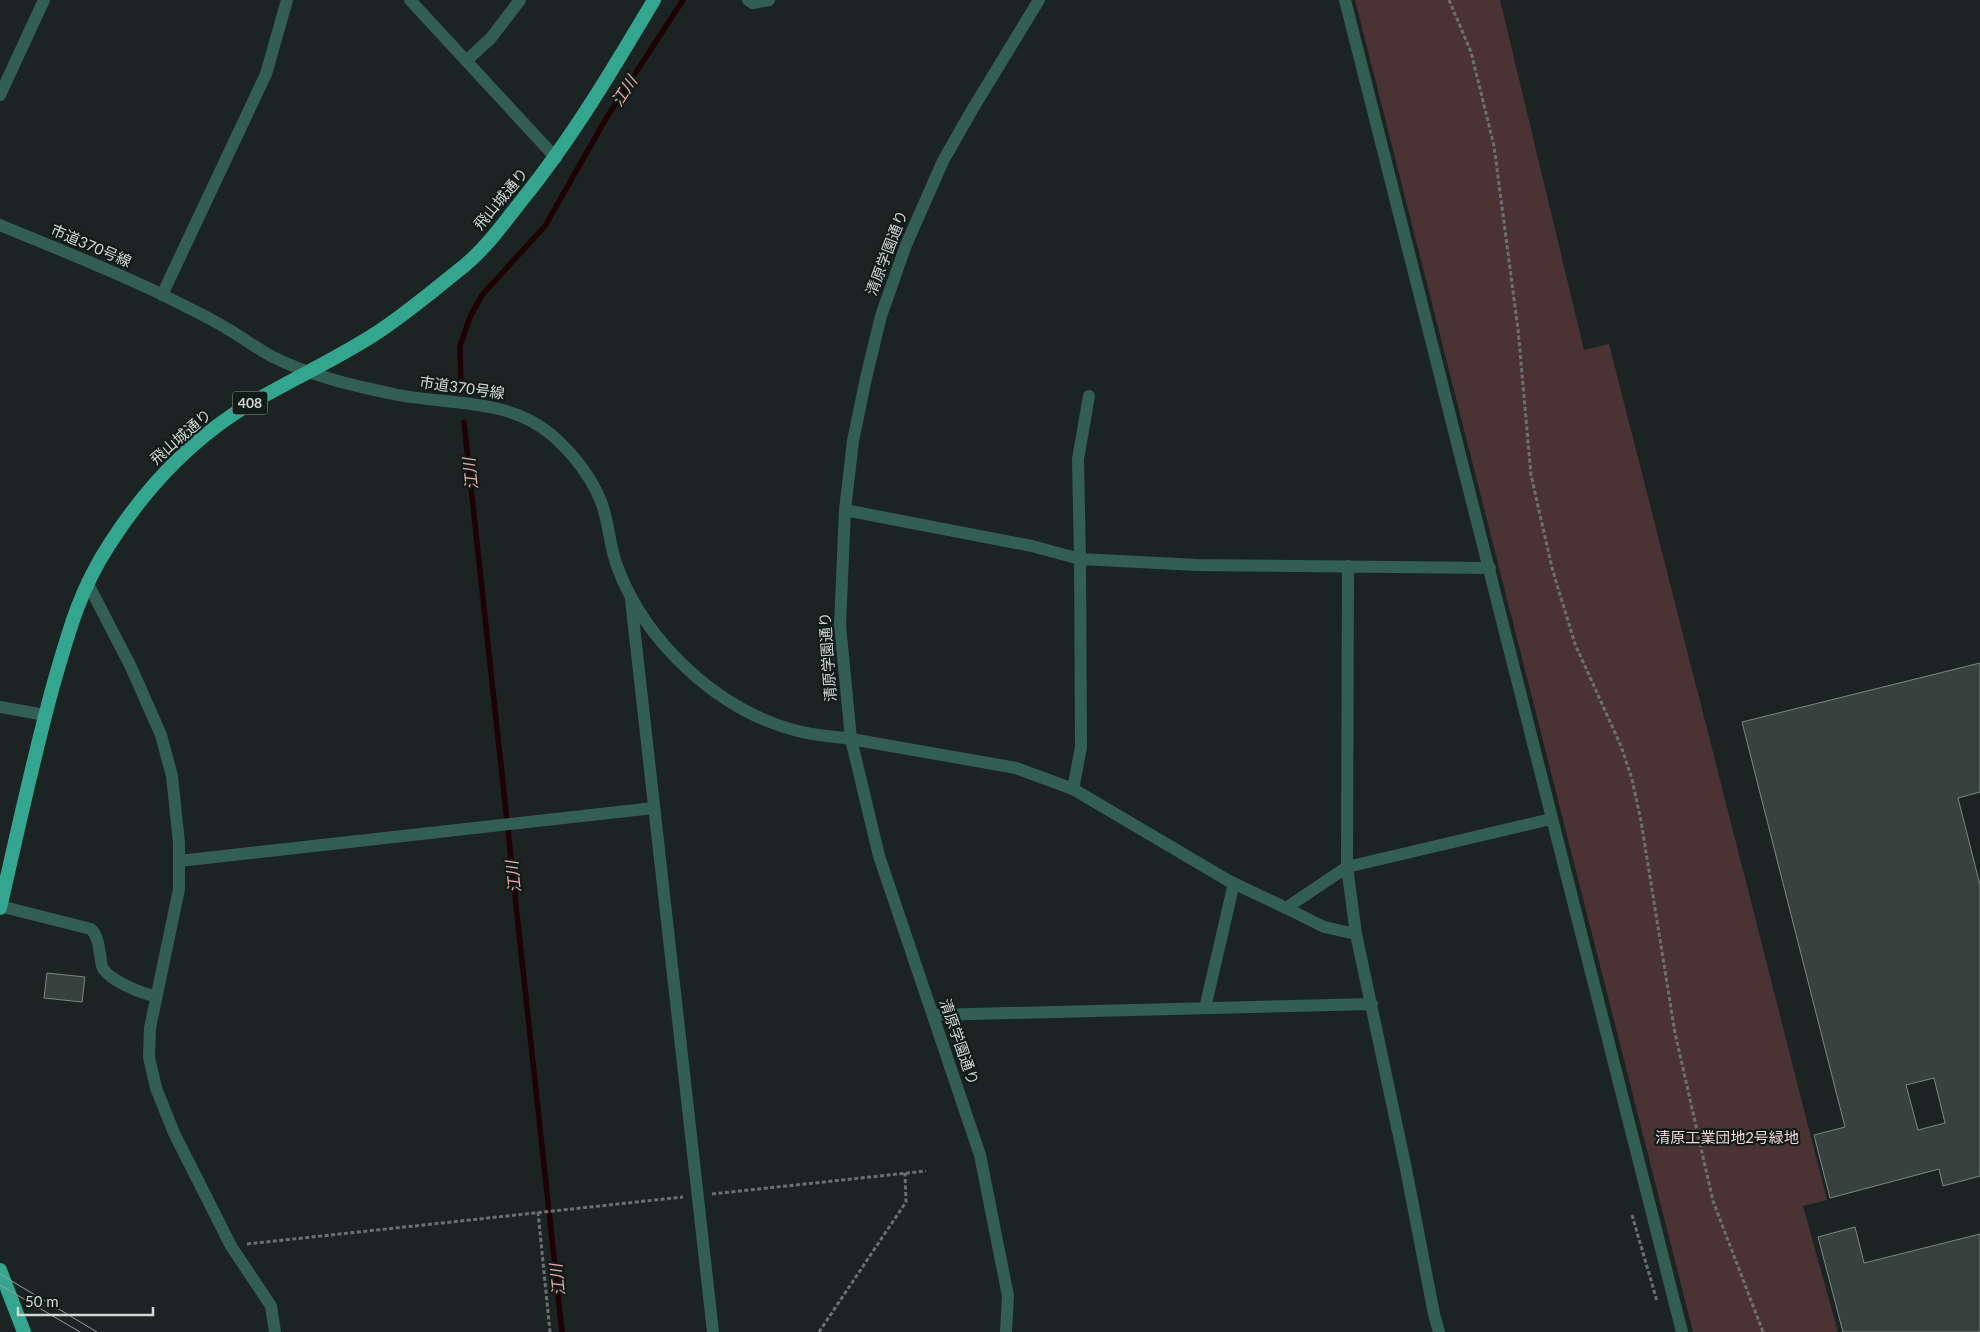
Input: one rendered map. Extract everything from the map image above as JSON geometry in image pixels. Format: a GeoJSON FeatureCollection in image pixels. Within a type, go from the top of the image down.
{"type":"FeatureCollection","features":[{"type":"Feature","properties":{"kind":"highway","name":"飛山城通り"},"geometry":{"type":"LineString","coordinates":[[0,907],[45,715],[73,617],[87,582],[109,546],[151,486],[182,454],[216,426],[250,403],[338,356],[378,332],[467,263],[504,223],[556,158],[654,0]]}},
{"type":"Feature","properties":{"kind":"highway"},"geometry":{"type":"LineString","coordinates":[[0,1270],[24,1332]]}},
{"type":"Feature","properties":{"kind":"street"},"geometry":{"type":"LineString","coordinates":[[0,95],[44,0]]}},
{"type":"Feature","properties":{"kind":"street"},"geometry":{"type":"LineString","coordinates":[[162,295],[266,74],[287,0]]}},
{"type":"Feature","properties":{"kind":"street"},"geometry":{"type":"LineString","coordinates":[[410,0],[556,158]]}},
{"type":"Feature","properties":{"kind":"street"},"geometry":{"type":"LineString","coordinates":[[466,61],[491,38],[520,0]]}},
{"type":"Feature","properties":{"kind":"street"},"geometry":{"type":"LineString","coordinates":[[748,0],[753,3],[769,0]]}},
{"type":"Feature","properties":{"kind":"street","name":"清原学園通り"},"geometry":{"type":"LineString","coordinates":[[1006,1332],[1008,1296],[980,1155],[879,856],[850,739],[840,625],[845,510],[853,441],[881,316],[906,245],[943,161],[1039,0]]}},
{"type":"Feature","properties":{"kind":"street"},"geometry":{"type":"LineString","coordinates":[[1345,0],[1682,1332]]}},
{"type":"Feature","properties":{"kind":"street","name":"市道370号線"},"geometry":{"type":"LineString","coordinates":[[0,225],[162,295],[226,327],[271,356],[308,372],[368,389],[427,400],[479,404],[519,414],[552,435],[580,464],[601,500],[616,564],[631,600],[654,632],[682,664],[714,690],[754,715],[798,731],[1016,768],[1073,789],[1234,883],[1324,928],[1356,934]]}},
{"type":"Feature","properties":{"kind":"street"},"geometry":{"type":"LineString","coordinates":[[1073,789],[1081,747],[1078,459],[1089,396]]}},
{"type":"Feature","properties":{"kind":"street"},"geometry":{"type":"LineString","coordinates":[[845,510],[1032,546],[1080,559],[1197,565],[1490,568]]}},
{"type":"Feature","properties":{"kind":"street"},"geometry":{"type":"LineString","coordinates":[[1348,566],[1347,867],[1356,934],[1439,1332]]}},
{"type":"Feature","properties":{"kind":"street"},"geometry":{"type":"LineString","coordinates":[[87,582],[131,667],[161,735],[172,776],[179,861],[179,889],[150,1028],[150,1057],[156,1088],[174,1133],[231,1246],[271,1306],[275,1332]]}},
{"type":"Feature","properties":{"kind":"street"},"geometry":{"type":"LineString","coordinates":[[631,600],[713,1332]]}},
{"type":"Feature","properties":{"kind":"street"},"geometry":{"type":"LineString","coordinates":[[0,707],[45,715]]}},
{"type":"Feature","properties":{"kind":"street"},"geometry":{"type":"LineString","coordinates":[[179,861],[654,808]]}},
{"type":"Feature","properties":{"kind":"street"},"geometry":{"type":"LineString","coordinates":[[1286,908],[1347,867],[1551,819]]}},
{"type":"Feature","properties":{"kind":"street"},"geometry":{"type":"LineString","coordinates":[[1206,1008],[1234,883]]}},
{"type":"Feature","properties":{"kind":"street"},"geometry":{"type":"LineString","coordinates":[[0,907],[91,929],[96,934],[103,968],[107,976],[147,995],[156,996]]}},
{"type":"Feature","properties":{"kind":"street"},"geometry":{"type":"LineString","coordinates":[[933,1015],[1372,1004]]}},
{"type":"Feature","properties":{"kind":"path"},"geometry":{"type":"LineString","coordinates":[[1449,0],[1471,52],[1494,146],[1518,329],[1531,475],[1552,568],[1575,644],[1621,746],[1632,779],[1641,820],[1675,1033],[1712,1201],[1763,1332]]}},
{"type":"Feature","properties":{"kind":"path"},"geometry":{"type":"LineString","coordinates":[[231,1246],[926,1171]]}},
{"type":"Feature","properties":{"kind":"path"},"geometry":{"type":"LineString","coordinates":[[819,1332],[906,1202],[904,1173]]}},
{"type":"Feature","properties":{"kind":"path"},"geometry":{"type":"LineString","coordinates":[[538,1212],[550,1332]]}},
{"type":"Feature","properties":{"kind":"path"},"geometry":{"type":"LineString","coordinates":[[1632,1215],[1658,1305]]}},
{"type":"Feature","properties":{"kind":"green space","name":"清原工業団地2号緑地"},"geometry":{"type":"Polygon","coordinates":[[[1355,0],[1500,0],[1584,350],[1609,344],[1827,1200],[1803,1206],[1838,1332],[1693,1332],[1355,0]]]}},
{"type":"Feature","properties":{"kind":"building"},"geometry":{"type":"Polygon","coordinates":[[[1980,663],[1980,792],[1958,798],[1980,885],[1980,1176],[1943,1186],[1939,1169],[1830,1198],[1814,1135],[1845,1127],[1742,722],[1980,663]],[[1934,1078],[1906,1085],[1918,1130],[1945,1123],[1934,1078]]]}},
{"type":"Feature","properties":{"kind":"building"},"geometry":{"type":"Polygon","coordinates":[[[47,973],[85,977],[82,1002],[44,998],[47,973]]]}},
{"type":"Feature","properties":{"kind":"building"},"geometry":{"type":"Polygon","coordinates":[[[1855,1227],[1864,1263],[1980,1234],[1980,1332],[1843,1332],[1818,1237],[1855,1227]]]}},
{"type":"Feature","properties":{"kind":"waterway","name":"江川"},"geometry":{"type":"LineString","coordinates":[[461,389],[460,346],[470,317],[482,295],[545,226],[607,117],[683,0]]}},
{"type":"Feature","properties":{"kind":"waterway","name":"江川"},"geometry":{"type":"LineString","coordinates":[[464,422],[562,1332]]}},
{"type":"Feature","properties":{"kind":"tram line"},"geometry":{"type":"LineString","coordinates":[[0,1274],[97,1332]]}},
{"type":"Feature","properties":{"kind":"tram line"},"geometry":{"type":"LineString","coordinates":[[0,1285],[80,1332]]}}]}
